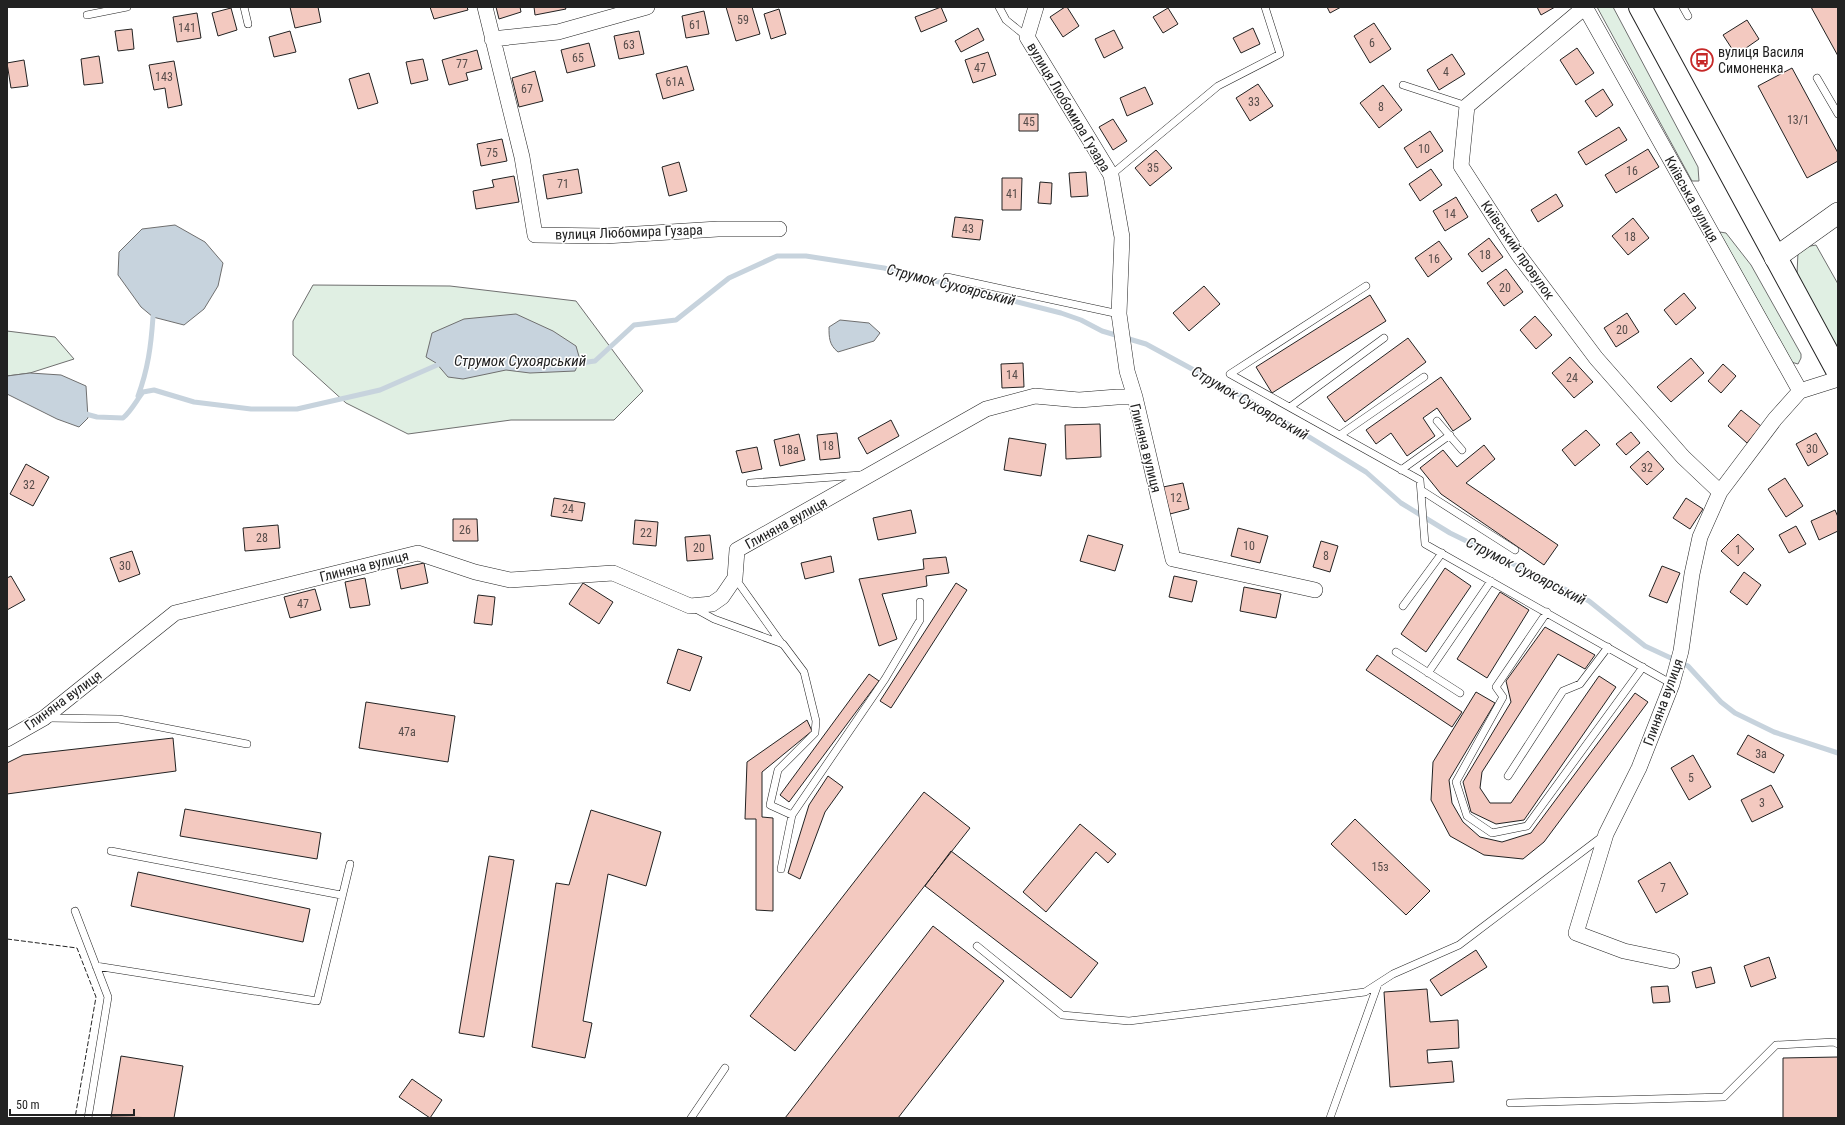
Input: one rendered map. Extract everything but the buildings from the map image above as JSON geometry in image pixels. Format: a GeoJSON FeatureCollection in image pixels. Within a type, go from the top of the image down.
{"type":"FeatureCollection","features":[{"type":"Feature","properties":{"kind":"main road"},"geometry":{"type":"LineString","coordinates":[[1640,7],[1838,372]]}},
{"type":"Feature","properties":{"kind":"street","name":"вулиця Любомира Гузара"},"geometry":{"type":"LineString","coordinates":[[485,7],[522,157],[535,235],[605,236],[718,229],[779,229]]}},
{"type":"Feature","properties":{"kind":"street"},"geometry":{"type":"LineString","coordinates":[[492,39],[558,32],[646,7]]}},
{"type":"Feature","properties":{"kind":"street","name":"вулиця Любомира Гузара"},"geometry":{"type":"LineString","coordinates":[[1036,7],[1027,37],[1111,175],[1122,237],[1120,321],[1127,370],[1135,397]]}},
{"type":"Feature","properties":{"kind":"street"},"geometry":{"type":"LineString","coordinates":[[1467,106],[1585,7]]}},
{"type":"Feature","properties":{"kind":"street","name":"Київська вулиця"},"geometry":{"type":"LineString","coordinates":[[1585,7],[1800,391]]}},
{"type":"Feature","properties":{"kind":"street","name":"Київський провулок"},"geometry":{"type":"LineString","coordinates":[[1467,106],[1461,166],[1518,254],[1596,358],[1682,457],[1720,492]]}},
{"type":"Feature","properties":{"kind":"street"},"geometry":{"type":"LineString","coordinates":[[1775,258],[1838,213]]}},
{"type":"Feature","properties":{"kind":"street"},"geometry":{"type":"LineString","coordinates":[[1800,391],[1838,379]]}},
{"type":"Feature","properties":{"kind":"street","name":"Глиняна вулиця"},"geometry":{"type":"LineString","coordinates":[[1672,961],[1624,951],[1576,933],[1606,834],[1639,768],[1674,678],[1681,651],[1692,574],[1700,537],[1720,492],[1775,419],[1800,391]]}},
{"type":"Feature","properties":{"kind":"street","name":"Глиняна вулиця"},"geometry":{"type":"LineString","coordinates":[[7,739],[44,718],[175,613],[418,553],[475,572],[510,580],[613,573],[690,606],[712,604],[722,597],[735,578],[737,550],[986,409],[1035,396],[1079,400],[1135,397],[1173,559],[1315,590]]}},
{"type":"Feature","properties":{"kind":"lane"},"geometry":{"type":"LineString","coordinates":[[87,15],[127,7]]}},
{"type":"Feature","properties":{"kind":"lane"},"geometry":{"type":"LineString","coordinates":[[244,7],[248,24]]}},
{"type":"Feature","properties":{"kind":"lane"},"geometry":{"type":"LineString","coordinates":[[999,7],[1006,20],[1027,37]]}},
{"type":"Feature","properties":{"kind":"lane"},"geometry":{"type":"LineString","coordinates":[[1111,175],[1218,86],[1280,54],[1265,7]]}},
{"type":"Feature","properties":{"kind":"lane"},"geometry":{"type":"LineString","coordinates":[[1683,7],[1688,16]]}},
{"type":"Feature","properties":{"kind":"lane"},"geometry":{"type":"LineString","coordinates":[[1817,78],[1838,114]]}},
{"type":"Feature","properties":{"kind":"lane"},"geometry":{"type":"LineString","coordinates":[[1403,85],[1467,106]]}},
{"type":"Feature","properties":{"kind":"lane"},"geometry":{"type":"LineString","coordinates":[[947,277],[1120,321]]}},
{"type":"Feature","properties":{"kind":"lane"},"geometry":{"type":"LineString","coordinates":[[1366,286],[1230,374],[1420,480],[1426,544],[1643,667],[1674,678]]}},
{"type":"Feature","properties":{"kind":"lane"},"geometry":{"type":"LineString","coordinates":[[1290,407],[1384,338]]}},
{"type":"Feature","properties":{"kind":"lane"},"geometry":{"type":"LineString","coordinates":[[1340,435],[1424,377]]}},
{"type":"Feature","properties":{"kind":"lane"},"geometry":{"type":"LineString","coordinates":[[1437,421],[1462,450]]}},
{"type":"Feature","properties":{"kind":"lane"},"geometry":{"type":"LineString","coordinates":[[1401,470],[1450,436]]}},
{"type":"Feature","properties":{"kind":"lane"},"geometry":{"type":"LineString","coordinates":[[750,483],[871,474]]}},
{"type":"Feature","properties":{"kind":"lane"},"geometry":{"type":"LineString","coordinates":[[1421,490],[1515,550]]}},
{"type":"Feature","properties":{"kind":"lane"},"geometry":{"type":"LineString","coordinates":[[1403,606],[1442,553]]}},
{"type":"Feature","properties":{"kind":"lane"},"geometry":{"type":"LineString","coordinates":[[735,578],[804,672],[816,721],[815,733],[778,770],[770,805],[792,815]]}},
{"type":"Feature","properties":{"kind":"lane"},"geometry":{"type":"LineString","coordinates":[[1428,672],[1491,581]]}},
{"type":"Feature","properties":{"kind":"lane"},"geometry":{"type":"LineString","coordinates":[[781,869],[792,815],[897,659],[920,620],[920,602]]}},
{"type":"Feature","properties":{"kind":"lane"},"geometry":{"type":"LineString","coordinates":[[690,606],[714,619],[783,644]]}},
{"type":"Feature","properties":{"kind":"lane"},"geometry":{"type":"LineString","coordinates":[[1547,612],[1496,687],[1503,698],[1456,782],[1467,816],[1492,833],[1526,826],[1643,667]]}},
{"type":"Feature","properties":{"kind":"lane"},"geometry":{"type":"LineString","coordinates":[[1508,776],[1563,691],[1580,684],[1608,647]]}},
{"type":"Feature","properties":{"kind":"lane"},"geometry":{"type":"LineString","coordinates":[[1396,652],[1460,693]]}},
{"type":"Feature","properties":{"kind":"lane"},"geometry":{"type":"LineString","coordinates":[[44,718],[118,719],[248,744]]}},
{"type":"Feature","properties":{"kind":"lane"},"geometry":{"type":"LineString","coordinates":[[977,946],[1062,1015],[1129,1021],[1365,992],[1393,974],[1459,944],[1606,834]]}},
{"type":"Feature","properties":{"kind":"lane"},"geometry":{"type":"LineString","coordinates":[[111,851],[341,896]]}},
{"type":"Feature","properties":{"kind":"lane"},"geometry":{"type":"LineString","coordinates":[[96,966],[317,1001],[341,896],[350,864]]}},
{"type":"Feature","properties":{"kind":"lane"},"geometry":{"type":"LineString","coordinates":[[75,911],[108,997],[88,1118]]}},
{"type":"Feature","properties":{"kind":"lane"},"geometry":{"type":"LineString","coordinates":[[1330,1118],[1378,984]]}},
{"type":"Feature","properties":{"kind":"lane"},"geometry":{"type":"LineString","coordinates":[[1510,1103],[1724,1097],[1776,1045],[1834,1042],[1838,1044]]}},
{"type":"Feature","properties":{"kind":"lane"},"geometry":{"type":"LineString","coordinates":[[691,1118],[725,1068]]}},
{"type":"Feature","properties":{"kind":"green space"},"geometry":{"type":"Polygon","coordinates":[[[1597,7],[1613,7],[1698,167],[1699,181],[1692,181],[1597,7]]]}},
{"type":"Feature","properties":{"kind":"green space"},"geometry":{"type":"Polygon","coordinates":[[[1720,232],[1726,233],[1751,265],[1801,354],[1798,364],[1791,362],[1719,236],[1720,232]]]}},
{"type":"Feature","properties":{"kind":"green space"},"geometry":{"type":"Polygon","coordinates":[[[1816,245],[1838,284],[1838,350],[1797,274],[1798,252],[1805,247],[1816,245]]]}},
{"type":"Feature","properties":{"kind":"green space"},"geometry":{"type":"Polygon","coordinates":[[[313,285],[450,286],[576,301],[643,391],[614,420],[511,420],[408,434],[346,403],[293,355],[293,321],[313,285]]]}},
{"type":"Feature","properties":{"kind":"green space"},"geometry":{"type":"Polygon","coordinates":[[[7,331],[55,337],[74,359],[30,373],[7,376],[7,331]]]}},
{"type":"Feature","properties":{"kind":"water"},"geometry":{"type":"Polygon","coordinates":[[[175,225],[205,242],[223,263],[218,286],[204,309],[184,325],[153,317],[141,307],[118,275],[119,252],[142,229],[175,225]]]}},
{"type":"Feature","properties":{"kind":"water"},"geometry":{"type":"Polygon","coordinates":[[[516,314],[553,331],[576,346],[580,360],[575,371],[530,373],[506,370],[463,379],[448,377],[436,363],[426,357],[432,333],[464,319],[516,314]]]}},
{"type":"Feature","properties":{"kind":"water"},"geometry":{"type":"Polygon","coordinates":[[[840,320],[869,323],[880,333],[874,341],[838,352],[831,344],[829,327],[840,320]]]}},
{"type":"Feature","properties":{"kind":"water"},"geometry":{"type":"Polygon","coordinates":[[[30,373],[61,375],[86,386],[88,418],[79,427],[57,419],[7,394],[7,376],[30,373]]]}},
{"type":"Feature","properties":{"kind":"waterway","name":"Струмок Сухоярський"},"geometry":{"type":"LineString","coordinates":[[573,364],[595,361],[634,325],[676,320],[729,278],[777,256],[806,256],[884,268],[1061,313],[1081,320],[1102,331],[1146,344],[1249,400],[1366,472],[1401,503],[1450,533],[1589,601],[1645,646],[1688,666],[1721,702],[1735,713],[1774,732],[1838,753]]}},
{"type":"Feature","properties":{"kind":"waterway"},"geometry":{"type":"LineString","coordinates":[[138,396],[148,357],[153,317]]}},
{"type":"Feature","properties":{"kind":"waterway","name":"Струмок Сухоярський"},"geometry":{"type":"LineString","coordinates":[[82,413],[97,417],[123,418],[143,392],[154,390],[194,402],[251,409],[297,409],[380,390],[444,362]]}},
{"type":"Feature","properties":{"kind":"fence"},"geometry":{"type":"LineString","coordinates":[[7,939],[77,948],[96,997],[75,1118]]}},
{"type":"Feature","properties":{"kind":"place","name":"вулиця Василя Симоненка"},"geometry":{"type":"Point","coordinates":[1702,60]}}]}
